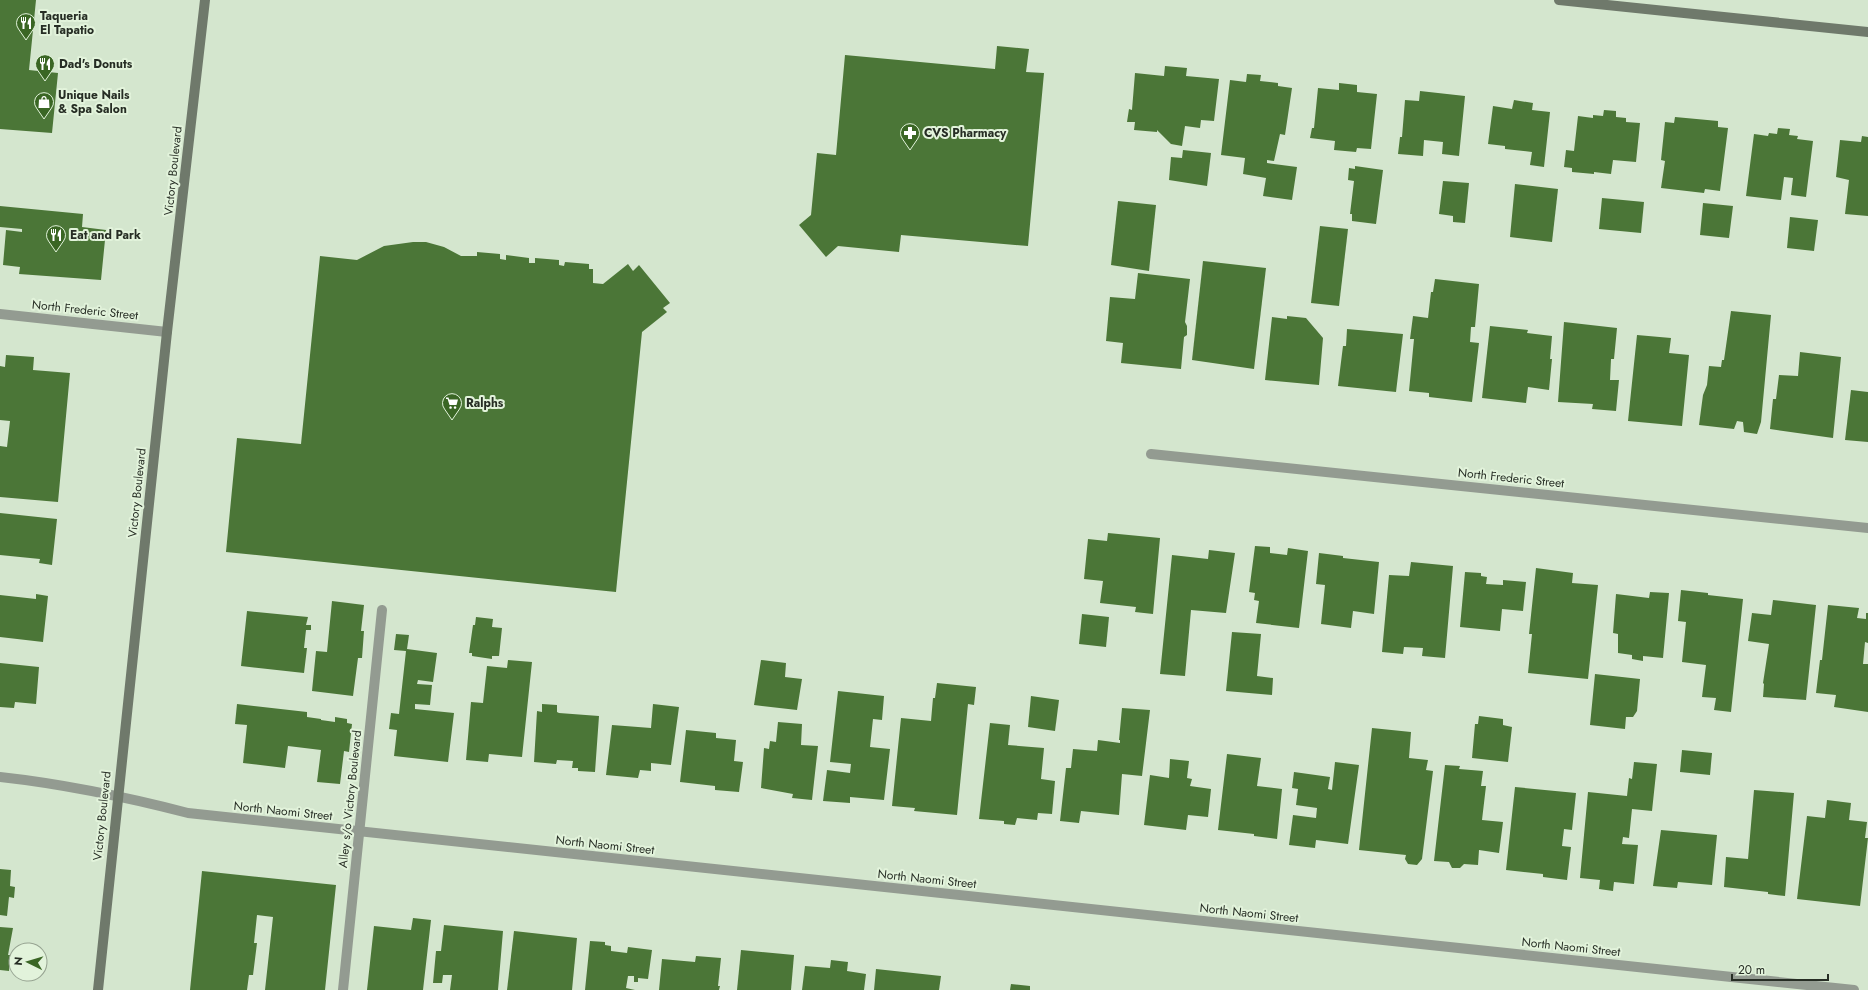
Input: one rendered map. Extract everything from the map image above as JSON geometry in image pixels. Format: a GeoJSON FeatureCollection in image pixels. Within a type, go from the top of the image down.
{"type":"FeatureCollection","features":[{"type":"Feature","properties":{"kind":"main road","name":"Victory Boulevard"},"geometry":{"type":"LineString","coordinates":[[98,990],[117,795],[167,332],[205,0]]}},
{"type":"Feature","properties":{"kind":"main road"},"geometry":{"type":"LineString","coordinates":[[1559,0],[1868,32]]}},
{"type":"Feature","properties":{"kind":"street","name":"North Frederic Street"},"geometry":{"type":"LineString","coordinates":[[0,314],[167,332]]}},
{"type":"Feature","properties":{"kind":"street","name":"North Frederic Street"},"geometry":{"type":"LineString","coordinates":[[1151,454],[1868,528]]}},
{"type":"Feature","properties":{"kind":"street","name":"Alley s/o Victory Boulevard"},"geometry":{"type":"LineString","coordinates":[[344,990],[382,610]]}},
{"type":"Feature","properties":{"kind":"street","name":"North Naomi Street"},"geometry":{"type":"LineString","coordinates":[[0,777],[51,783],[117,795],[188,813],[360,833],[1854,990]]}},
{"type":"Feature","properties":{"kind":"building"},"geometry":{"type":"Polygon","coordinates":[[[0,0],[36,0],[29,70],[58,73],[52,133],[0,129],[0,0]]]}},
{"type":"Feature","properties":{"kind":"building"},"geometry":{"type":"Polygon","coordinates":[[[997,46],[1029,49],[1026,72],[1044,73],[1028,246],[901,235],[899,252],[838,246],[826,257],[799,225],[811,215],[817,153],[836,155],[845,55],[995,69],[997,46]]]}},
{"type":"Feature","properties":{"kind":"building"},"geometry":{"type":"Polygon","coordinates":[[[1165,66],[1187,68],[1186,76],[1219,79],[1214,121],[1201,120],[1200,128],[1185,126],[1182,146],[1171,144],[1157,130],[1157,132],[1134,130],[1135,122],[1127,122],[1129,109],[1132,110],[1135,73],[1164,76],[1165,66]]]}},
{"type":"Feature","properties":{"kind":"building"},"geometry":{"type":"Polygon","coordinates":[[[1247,74],[1261,75],[1260,81],[1278,83],[1278,86],[1292,88],[1285,135],[1280,134],[1274,161],[1267,160],[1267,163],[1297,167],[1292,200],[1263,196],[1266,178],[1243,174],[1245,158],[1221,155],[1230,80],[1246,82],[1247,74]]]}},
{"type":"Feature","properties":{"kind":"building"},"geometry":{"type":"Polygon","coordinates":[[[1339,83],[1357,85],[1357,92],[1377,94],[1371,149],[1357,148],[1356,152],[1334,150],[1335,141],[1310,138],[1312,128],[1314,128],[1318,88],[1339,90],[1339,83]]]}},
{"type":"Feature","properties":{"kind":"building"},"geometry":{"type":"Polygon","coordinates":[[[1420,91],[1465,96],[1459,156],[1442,154],[1443,142],[1424,140],[1423,156],[1398,154],[1400,137],[1402,137],[1405,100],[1419,101],[1420,91]]]}},
{"type":"Feature","properties":{"kind":"building"},"geometry":{"type":"Polygon","coordinates":[[[1514,100],[1533,103],[1532,110],[1550,112],[1544,167],[1530,165],[1532,152],[1505,149],[1505,146],[1488,144],[1493,106],[1512,109],[1514,100]]]}},
{"type":"Feature","properties":{"kind":"building"},"geometry":{"type":"Polygon","coordinates":[[[1604,110],[1616,111],[1616,117],[1626,118],[1626,122],[1640,123],[1636,162],[1613,160],[1611,174],[1572,172],[1572,168],[1564,167],[1566,150],[1574,151],[1578,116],[1593,118],[1593,115],[1603,116],[1604,110]]]}},
{"type":"Feature","properties":{"kind":"building"},"geometry":{"type":"Polygon","coordinates":[[[1675,117],[1718,121],[1718,127],[1728,128],[1720,191],[1705,189],[1704,193],[1661,188],[1665,161],[1661,160],[1665,122],[1674,123],[1675,117]]]}},
{"type":"Feature","properties":{"kind":"building"},"geometry":{"type":"Polygon","coordinates":[[[1778,128],[1790,129],[1789,135],[1798,136],[1797,139],[1813,141],[1806,197],[1791,195],[1793,178],[1784,177],[1781,200],[1746,196],[1754,134],[1768,136],[1769,133],[1777,134],[1778,128]]]}},
{"type":"Feature","properties":{"kind":"building"},"geometry":{"type":"Polygon","coordinates":[[[1862,136],[1868,137],[1868,216],[1845,214],[1849,180],[1836,177],[1840,140],[1861,142],[1862,136]]]}},
{"type":"Feature","properties":{"kind":"building"},"geometry":{"type":"Polygon","coordinates":[[[1183,150],[1211,153],[1207,186],[1169,180],[1171,157],[1182,158],[1183,150]]]}},
{"type":"Feature","properties":{"kind":"building"},"geometry":{"type":"Polygon","coordinates":[[[1355,166],[1383,170],[1376,224],[1352,221],[1352,214],[1350,214],[1354,181],[1348,180],[1349,168],[1355,169],[1355,166]]]}},
{"type":"Feature","properties":{"kind":"building"},"geometry":{"type":"Polygon","coordinates":[[[1443,181],[1469,183],[1465,223],[1453,222],[1453,216],[1439,214],[1443,181]]]}},
{"type":"Feature","properties":{"kind":"building"},"geometry":{"type":"Polygon","coordinates":[[[1515,184],[1558,189],[1552,242],[1510,237],[1515,184]]]}},
{"type":"Feature","properties":{"kind":"building"},"geometry":{"type":"Polygon","coordinates":[[[1602,198],[1644,202],[1641,233],[1599,229],[1602,198]]]}},
{"type":"Feature","properties":{"kind":"building"},"geometry":{"type":"Polygon","coordinates":[[[1118,201],[1156,205],[1149,271],[1111,265],[1118,201]]]}},
{"type":"Feature","properties":{"kind":"building"},"geometry":{"type":"Polygon","coordinates":[[[1703,203],[1733,206],[1729,238],[1700,235],[1703,203]]]}},
{"type":"Feature","properties":{"kind":"building"},"geometry":{"type":"Polygon","coordinates":[[[0,206],[83,214],[82,227],[106,230],[101,280],[19,274],[20,267],[3,265],[6,230],[22,232],[22,229],[0,227],[0,206]]]}},
{"type":"Feature","properties":{"kind":"building"},"geometry":{"type":"Polygon","coordinates":[[[1790,217],[1818,220],[1814,251],[1787,248],[1790,217]]]}},
{"type":"Feature","properties":{"kind":"building"},"geometry":{"type":"Polygon","coordinates":[[[1320,226],[1348,229],[1339,306],[1311,303],[1320,226]]]}},
{"type":"Feature","properties":{"kind":"building"},"geometry":{"type":"Polygon","coordinates":[[[413,242],[426,242],[444,247],[461,256],[477,256],[477,252],[500,254],[500,259],[506,260],[506,255],[529,258],[529,263],[535,263],[535,258],[559,260],[559,265],[564,266],[565,262],[589,264],[589,269],[593,269],[593,283],[603,284],[628,264],[633,271],[639,265],[670,303],[663,308],[667,312],[642,332],[616,592],[226,552],[237,438],[301,444],[320,256],[357,260],[384,246],[413,242]]]}},
{"type":"Feature","properties":{"kind":"building"},"geometry":{"type":"Polygon","coordinates":[[[1203,261],[1266,268],[1254,369],[1192,360],[1203,261]]]}},
{"type":"Feature","properties":{"kind":"building"},"geometry":{"type":"Polygon","coordinates":[[[1138,273],[1190,279],[1185,322],[1187,326],[1187,335],[1184,337],[1181,369],[1121,363],[1123,343],[1106,341],[1110,297],[1135,299],[1138,273]]]}},
{"type":"Feature","properties":{"kind":"building"},"geometry":{"type":"Polygon","coordinates":[[[1435,279],[1479,284],[1475,327],[1471,327],[1470,342],[1479,343],[1472,402],[1429,397],[1429,393],[1409,391],[1414,339],[1410,339],[1413,316],[1428,318],[1431,292],[1433,292],[1435,279]]]}},
{"type":"Feature","properties":{"kind":"building"},"geometry":{"type":"Polygon","coordinates":[[[1731,311],[1771,315],[1761,422],[1757,434],[1744,432],[1743,422],[1737,421],[1734,429],[1699,425],[1703,395],[1707,385],[1709,366],[1721,367],[1722,360],[1724,360],[1731,311]]]}},
{"type":"Feature","properties":{"kind":"building"},"geometry":{"type":"Polygon","coordinates":[[[1287,316],[1306,318],[1323,338],[1319,385],[1265,380],[1272,317],[1287,319],[1287,316]]]}},
{"type":"Feature","properties":{"kind":"building"},"geometry":{"type":"Polygon","coordinates":[[[1564,322],[1617,328],[1614,359],[1611,359],[1610,380],[1619,380],[1616,411],[1592,409],[1593,404],[1558,402],[1564,322]]]}},
{"type":"Feature","properties":{"kind":"building"},"geometry":{"type":"Polygon","coordinates":[[[1490,326],[1528,330],[1527,333],[1552,336],[1550,359],[1552,359],[1549,390],[1528,387],[1526,403],[1482,398],[1490,326]]]}},
{"type":"Feature","properties":{"kind":"building"},"geometry":{"type":"Polygon","coordinates":[[[1347,329],[1403,334],[1396,392],[1338,386],[1343,346],[1346,346],[1347,329]]]}},
{"type":"Feature","properties":{"kind":"building"},"geometry":{"type":"Polygon","coordinates":[[[1637,335],[1671,338],[1669,353],[1689,355],[1682,426],[1628,421],[1637,335]]]}},
{"type":"Feature","properties":{"kind":"building"},"geometry":{"type":"Polygon","coordinates":[[[1800,352],[1841,357],[1833,438],[1770,429],[1773,399],[1776,399],[1779,375],[1798,376],[1800,352]]]}},
{"type":"Feature","properties":{"kind":"building"},"geometry":{"type":"Polygon","coordinates":[[[6,355],[34,357],[33,370],[70,373],[58,502],[0,497],[0,446],[7,447],[10,421],[0,420],[0,366],[5,367],[6,355]]]}},
{"type":"Feature","properties":{"kind":"building"},"geometry":{"type":"Polygon","coordinates":[[[1851,390],[1868,392],[1868,442],[1845,440],[1851,390]]]}},
{"type":"Feature","properties":{"kind":"building"},"geometry":{"type":"Polygon","coordinates":[[[0,513],[57,519],[52,565],[39,563],[40,559],[0,555],[0,513]]]}},
{"type":"Feature","properties":{"kind":"building"},"geometry":{"type":"Polygon","coordinates":[[[1108,533],[1160,538],[1153,614],[1135,612],[1136,607],[1100,603],[1103,581],[1084,579],[1088,539],[1107,541],[1108,533]]]}},
{"type":"Feature","properties":{"kind":"building"},"geometry":{"type":"Polygon","coordinates":[[[1255,546],[1270,547],[1270,553],[1287,555],[1288,548],[1308,551],[1299,628],[1256,623],[1259,601],[1254,600],[1255,593],[1249,592],[1255,546]]]}},
{"type":"Feature","properties":{"kind":"building"},"geometry":{"type":"Polygon","coordinates":[[[1209,550],[1235,553],[1226,613],[1191,610],[1185,676],[1160,674],[1172,555],[1208,559],[1209,550]]]}},
{"type":"Feature","properties":{"kind":"building"},"geometry":{"type":"Polygon","coordinates":[[[1319,553],[1343,556],[1343,558],[1379,562],[1374,614],[1353,611],[1351,628],[1321,624],[1325,585],[1316,584],[1319,553]]]}},
{"type":"Feature","properties":{"kind":"building"},"geometry":{"type":"Polygon","coordinates":[[[1411,562],[1453,566],[1445,658],[1422,656],[1423,648],[1404,647],[1403,654],[1382,652],[1389,575],[1409,576],[1411,562]]]}},
{"type":"Feature","properties":{"kind":"building"},"geometry":{"type":"Polygon","coordinates":[[[1536,568],[1573,573],[1572,583],[1598,585],[1588,679],[1528,673],[1532,634],[1529,634],[1536,568]]]}},
{"type":"Feature","properties":{"kind":"building"},"geometry":{"type":"Polygon","coordinates":[[[1465,572],[1481,573],[1481,576],[1487,577],[1486,584],[1503,585],[1503,580],[1526,582],[1523,611],[1502,609],[1500,631],[1460,627],[1465,572]]]}},
{"type":"Feature","properties":{"kind":"building"},"geometry":{"type":"Polygon","coordinates":[[[1681,590],[1743,599],[1731,712],[1714,710],[1716,698],[1702,697],[1706,665],[1682,662],[1686,622],[1678,621],[1681,590]]]}},
{"type":"Feature","properties":{"kind":"building"},"geometry":{"type":"Polygon","coordinates":[[[1650,592],[1669,593],[1663,658],[1643,656],[1643,661],[1632,659],[1632,655],[1618,653],[1618,634],[1613,633],[1616,594],[1649,598],[1650,592]]]}},
{"type":"Feature","properties":{"kind":"building"},"geometry":{"type":"Polygon","coordinates":[[[36,594],[48,596],[43,642],[0,637],[0,595],[36,599],[36,594]]]}},
{"type":"Feature","properties":{"kind":"building"},"geometry":{"type":"Polygon","coordinates":[[[1773,600],[1816,605],[1806,700],[1763,697],[1763,683],[1769,644],[1748,641],[1752,613],[1771,615],[1773,600]]]}},
{"type":"Feature","properties":{"kind":"building"},"geometry":{"type":"Polygon","coordinates":[[[332,601],[364,605],[361,631],[364,631],[362,658],[358,658],[353,696],[312,691],[316,651],[327,652],[332,601]]]}},
{"type":"Feature","properties":{"kind":"building"},"geometry":{"type":"Polygon","coordinates":[[[1828,605],[1859,608],[1857,618],[1866,619],[1866,613],[1868,613],[1868,643],[1865,642],[1863,664],[1868,664],[1868,712],[1834,707],[1836,695],[1816,693],[1820,660],[1822,660],[1828,605]]]}},
{"type":"Feature","properties":{"kind":"building"},"geometry":{"type":"Polygon","coordinates":[[[247,611],[308,617],[306,625],[311,625],[311,630],[306,630],[304,648],[307,648],[304,673],[241,666],[247,611]]]}},
{"type":"Feature","properties":{"kind":"building"},"geometry":{"type":"Polygon","coordinates":[[[1082,614],[1109,617],[1106,647],[1079,644],[1082,614]]]}},
{"type":"Feature","properties":{"kind":"building"},"geometry":{"type":"Polygon","coordinates":[[[476,617],[493,619],[492,627],[502,628],[499,656],[492,656],[492,659],[472,656],[472,653],[469,653],[473,625],[475,625],[476,617]]]}},
{"type":"Feature","properties":{"kind":"building"},"geometry":{"type":"Polygon","coordinates":[[[1232,632],[1261,634],[1257,676],[1273,678],[1272,695],[1226,691],[1232,632]]]}},
{"type":"Feature","properties":{"kind":"building"},"geometry":{"type":"Polygon","coordinates":[[[396,634],[409,635],[407,649],[437,653],[433,682],[418,680],[417,684],[432,685],[430,705],[415,704],[415,709],[454,713],[448,762],[394,756],[397,730],[389,729],[391,713],[399,714],[406,651],[394,650],[396,634]]]}},
{"type":"Feature","properties":{"kind":"building"},"geometry":{"type":"Polygon","coordinates":[[[508,660],[532,662],[522,757],[489,754],[488,762],[466,760],[471,702],[483,703],[487,666],[507,668],[508,660]]]}},
{"type":"Feature","properties":{"kind":"building"},"geometry":{"type":"Polygon","coordinates":[[[761,660],[786,663],[785,677],[802,679],[797,710],[754,705],[761,660]]]}},
{"type":"Feature","properties":{"kind":"building"},"geometry":{"type":"Polygon","coordinates":[[[0,663],[39,667],[36,704],[15,702],[14,708],[0,707],[0,663]]]}},
{"type":"Feature","properties":{"kind":"building"},"geometry":{"type":"Polygon","coordinates":[[[1595,674],[1640,679],[1637,711],[1633,717],[1626,717],[1625,729],[1590,725],[1595,674]]]}},
{"type":"Feature","properties":{"kind":"building"},"geometry":{"type":"Polygon","coordinates":[[[937,683],[976,687],[974,705],[968,704],[957,815],[914,811],[915,808],[892,806],[901,718],[931,721],[933,698],[935,698],[937,683]]]}},
{"type":"Feature","properties":{"kind":"building"},"geometry":{"type":"Polygon","coordinates":[[[838,691],[884,696],[882,720],[873,719],[870,747],[890,749],[884,800],[850,797],[850,803],[823,801],[827,770],[850,773],[851,764],[830,762],[838,691]]]}},
{"type":"Feature","properties":{"kind":"building"},"geometry":{"type":"Polygon","coordinates":[[[1031,696],[1059,700],[1055,731],[1028,727],[1031,696]]]}},
{"type":"Feature","properties":{"kind":"building"},"geometry":{"type":"Polygon","coordinates":[[[237,704],[307,712],[307,717],[335,722],[335,717],[347,719],[347,723],[352,724],[349,752],[344,751],[340,784],[317,782],[321,750],[288,746],[285,768],[243,763],[247,725],[235,724],[237,704]]]}},
{"type":"Feature","properties":{"kind":"building"},"geometry":{"type":"Polygon","coordinates":[[[542,704],[557,705],[557,712],[559,713],[599,716],[595,772],[578,771],[578,768],[572,768],[573,761],[557,760],[556,764],[534,762],[537,711],[542,712],[542,704]]]}},
{"type":"Feature","properties":{"kind":"building"},"geometry":{"type":"Polygon","coordinates":[[[653,704],[679,707],[671,765],[651,763],[651,771],[640,770],[638,778],[606,775],[612,725],[651,728],[653,704]]]}},
{"type":"Feature","properties":{"kind":"building"},"geometry":{"type":"Polygon","coordinates":[[[1122,708],[1150,710],[1142,776],[1122,774],[1119,815],[1081,811],[1079,823],[1060,821],[1066,768],[1071,768],[1073,749],[1097,751],[1098,740],[1120,743],[1122,708]]]}},
{"type":"Feature","properties":{"kind":"building"},"geometry":{"type":"Polygon","coordinates":[[[1479,716],[1503,719],[1503,725],[1512,727],[1508,762],[1472,758],[1475,724],[1478,724],[1479,716]]]}},
{"type":"Feature","properties":{"kind":"building"},"geometry":{"type":"Polygon","coordinates":[[[778,722],[802,724],[801,745],[818,746],[812,800],[792,798],[793,794],[761,788],[764,748],[769,749],[770,741],[776,742],[778,722]]]}},
{"type":"Feature","properties":{"kind":"building"},"geometry":{"type":"Polygon","coordinates":[[[990,723],[1010,725],[1008,745],[1044,748],[1041,779],[1055,781],[1052,814],[1038,813],[1037,820],[1017,818],[1015,825],[1004,824],[1004,821],[979,819],[990,723]]]}},
{"type":"Feature","properties":{"kind":"building"},"geometry":{"type":"Polygon","coordinates":[[[1372,728],[1411,732],[1409,758],[1428,760],[1426,770],[1433,771],[1422,859],[1417,865],[1408,864],[1405,859],[1406,855],[1359,850],[1372,728]]]}},
{"type":"Feature","properties":{"kind":"building"},"geometry":{"type":"Polygon","coordinates":[[[686,730],[716,733],[716,738],[736,740],[734,761],[743,762],[739,792],[715,790],[715,786],[680,782],[686,730]]]}},
{"type":"Feature","properties":{"kind":"building"},"geometry":{"type":"Polygon","coordinates":[[[1682,750],[1712,753],[1710,775],[1680,772],[1682,750]]]}},
{"type":"Feature","properties":{"kind":"building"},"geometry":{"type":"Polygon","coordinates":[[[1227,754],[1261,758],[1257,786],[1282,789],[1277,839],[1254,836],[1254,834],[1218,830],[1227,754]]]}},
{"type":"Feature","properties":{"kind":"building"},"geometry":{"type":"Polygon","coordinates":[[[1170,759],[1189,761],[1187,778],[1192,779],[1190,786],[1211,789],[1208,817],[1188,815],[1186,830],[1144,825],[1150,775],[1169,778],[1170,759]]]}},
{"type":"Feature","properties":{"kind":"building"},"geometry":{"type":"Polygon","coordinates":[[[1335,762],[1359,765],[1348,844],[1316,840],[1315,848],[1289,845],[1293,815],[1316,818],[1317,808],[1296,805],[1298,789],[1292,788],[1294,772],[1330,777],[1328,789],[1332,790],[1335,762]]]}},
{"type":"Feature","properties":{"kind":"building"},"geometry":{"type":"Polygon","coordinates":[[[1634,762],[1657,764],[1652,811],[1632,809],[1629,838],[1623,837],[1622,844],[1638,845],[1634,884],[1614,882],[1613,891],[1599,889],[1600,880],[1580,878],[1588,792],[1627,796],[1629,778],[1632,779],[1634,762]]]}},
{"type":"Feature","properties":{"kind":"building"},"geometry":{"type":"Polygon","coordinates":[[[1445,765],[1460,766],[1459,769],[1483,771],[1481,786],[1486,786],[1482,820],[1503,822],[1499,853],[1479,850],[1478,865],[1464,864],[1460,868],[1452,868],[1449,862],[1434,861],[1445,765]]]}},
{"type":"Feature","properties":{"kind":"building"},"geometry":{"type":"Polygon","coordinates":[[[1515,787],[1576,793],[1572,830],[1564,829],[1562,846],[1571,847],[1567,880],[1543,877],[1543,874],[1506,870],[1515,787]]]}},
{"type":"Feature","properties":{"kind":"building"},"geometry":{"type":"Polygon","coordinates":[[[1754,790],[1794,793],[1785,896],[1768,894],[1768,892],[1724,887],[1726,857],[1748,859],[1754,790]]]}},
{"type":"Feature","properties":{"kind":"building"},"geometry":{"type":"Polygon","coordinates":[[[1827,800],[1851,803],[1849,820],[1867,822],[1865,838],[1868,838],[1860,906],[1797,899],[1807,816],[1825,818],[1827,800]]]}},
{"type":"Feature","properties":{"kind":"building"},"geometry":{"type":"Polygon","coordinates":[[[1661,830],[1717,835],[1712,885],[1678,882],[1677,888],[1653,886],[1661,830]]]}},
{"type":"Feature","properties":{"kind":"building"},"geometry":{"type":"Polygon","coordinates":[[[0,869],[11,870],[10,886],[15,887],[14,898],[9,897],[7,916],[0,915],[0,869]]]}},
{"type":"Feature","properties":{"kind":"building"},"geometry":{"type":"Polygon","coordinates":[[[202,871],[336,885],[325,990],[265,990],[273,917],[257,915],[254,943],[257,943],[253,975],[249,975],[247,990],[190,990],[202,871]]]}},
{"type":"Feature","properties":{"kind":"building"},"geometry":{"type":"Polygon","coordinates":[[[413,918],[431,920],[423,990],[367,990],[374,926],[411,930],[413,918]]]}},
{"type":"Feature","properties":{"kind":"building"},"geometry":{"type":"Polygon","coordinates":[[[444,925],[503,931],[498,990],[450,990],[452,975],[443,975],[442,983],[433,983],[436,951],[441,951],[444,925]]]}},
{"type":"Feature","properties":{"kind":"building"},"geometry":{"type":"Polygon","coordinates":[[[0,927],[13,928],[10,942],[8,942],[8,971],[0,970],[0,927]]]}},
{"type":"Feature","properties":{"kind":"building"},"geometry":{"type":"Polygon","coordinates":[[[514,931],[577,938],[572,990],[507,990],[514,931]]]}},
{"type":"Feature","properties":{"kind":"building"},"geometry":{"type":"Polygon","coordinates":[[[590,941],[605,942],[605,945],[611,946],[611,951],[627,953],[628,947],[652,950],[648,979],[638,978],[638,982],[634,982],[634,976],[628,976],[626,988],[635,990],[585,990],[590,941]]]}},
{"type":"Feature","properties":{"kind":"building"},"geometry":{"type":"Polygon","coordinates":[[[741,950],[794,955],[791,990],[737,990],[741,950]]]}},
{"type":"Feature","properties":{"kind":"building"},"geometry":{"type":"Polygon","coordinates":[[[696,956],[721,958],[718,986],[720,986],[719,990],[659,990],[662,959],[695,962],[696,956]]]}},
{"type":"Feature","properties":{"kind":"building"},"geometry":{"type":"Polygon","coordinates":[[[831,960],[848,962],[847,971],[866,974],[864,990],[802,990],[805,966],[830,968],[831,960]]]}},
{"type":"Feature","properties":{"kind":"building"},"geometry":{"type":"Polygon","coordinates":[[[876,969],[941,976],[939,990],[874,990],[876,969]]]}},
{"type":"Feature","properties":{"kind":"building"},"geometry":{"type":"Polygon","coordinates":[[[1011,984],[1030,986],[1030,990],[1010,990],[1011,984]]]}},
{"type":"Feature","properties":{"kind":"place","name":"Taqueria El Tapatio"},"geometry":{"type":"Point","coordinates":[26,40]}},
{"type":"Feature","properties":{"kind":"place","name":"Dad's Donuts"},"geometry":{"type":"Point","coordinates":[45,81]}},
{"type":"Feature","properties":{"kind":"place","name":"Unique Nails & Spa Salon"},"geometry":{"type":"Point","coordinates":[44,119]}},
{"type":"Feature","properties":{"kind":"place","name":"CVS Pharmacy"},"geometry":{"type":"Point","coordinates":[910,150]}},
{"type":"Feature","properties":{"kind":"place","name":"Eat and Park"},"geometry":{"type":"Point","coordinates":[56,252]}},
{"type":"Feature","properties":{"kind":"place","name":"Ralphs"},"geometry":{"type":"Point","coordinates":[452,420]}}]}
